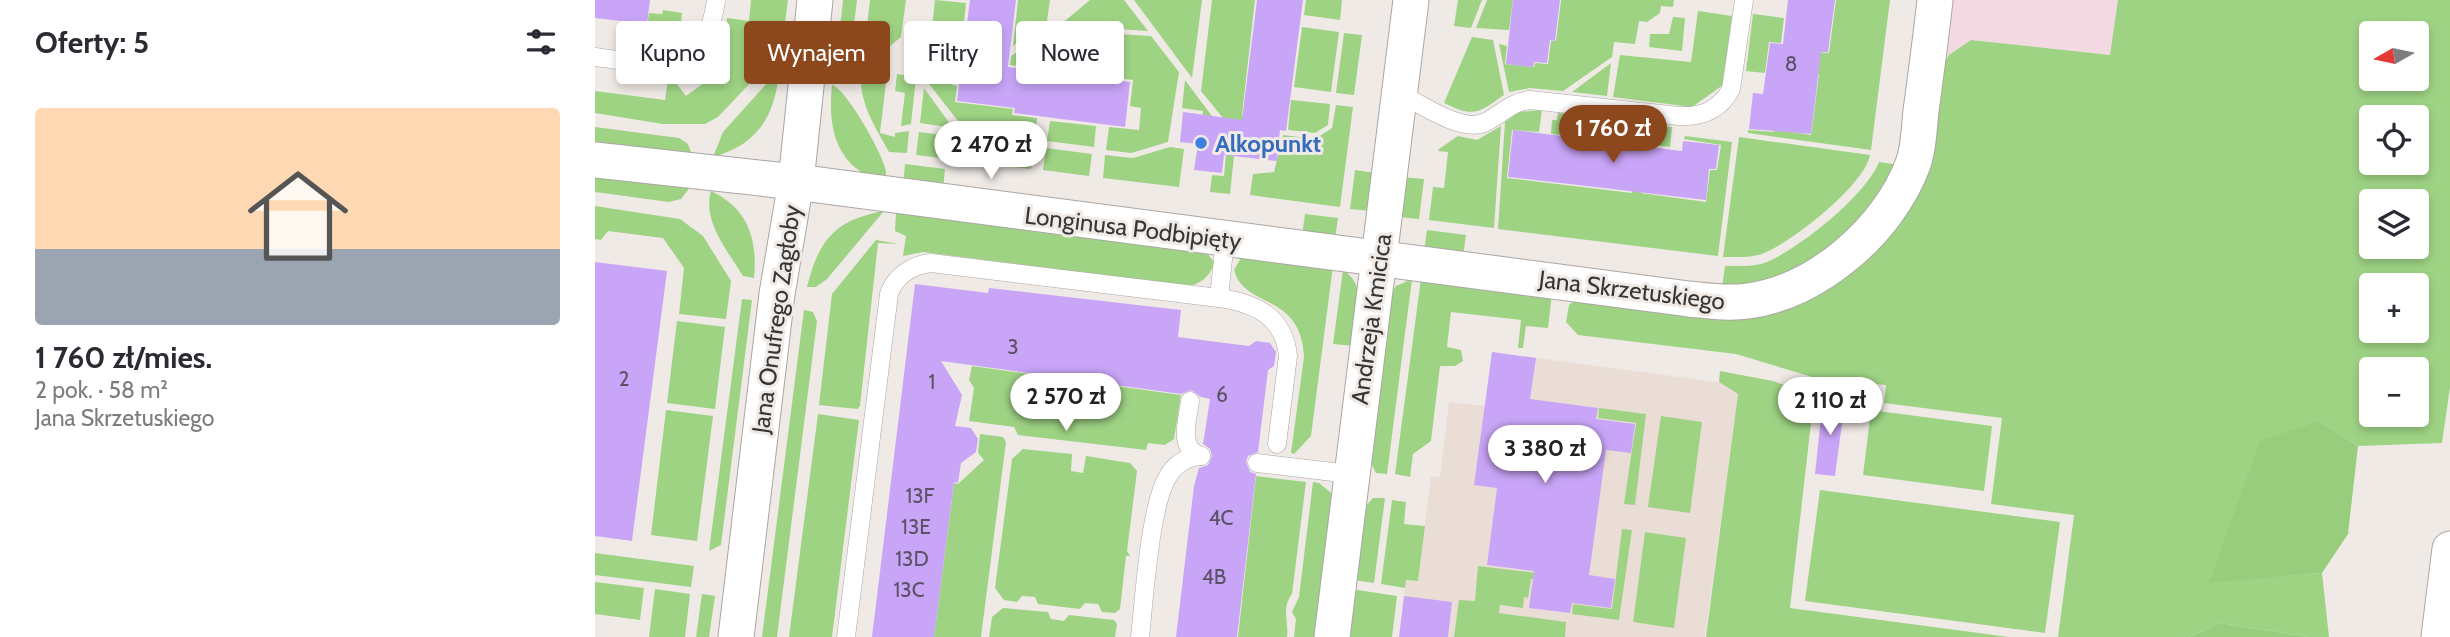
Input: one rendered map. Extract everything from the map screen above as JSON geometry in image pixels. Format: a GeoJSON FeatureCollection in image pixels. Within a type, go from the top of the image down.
{"type":"FeatureCollection","features":[{"type":"Feature","properties":{"kind":"street","name":"Jana Onufrego Zagłoby"},"geometry":{"type":"LineString","coordinates":[[736,637],[777,294],[796,182],[815,0]]}},
{"type":"Feature","properties":{"kind":"street","name":"Andrzeja Kmicica"},"geometry":{"type":"LineString","coordinates":[[1332,637],[1350,474],[1380,258],[1411,0]]}},
{"type":"Feature","properties":{"kind":"street","name":"Jana Skrzetuskiego"},"geometry":{"type":"LineString","coordinates":[[1380,258],[1720,303],[1750,301],[1788,290],[1833,263],[1858,243],[1884,218],[1899,196],[1915,161],[1935,0]]}},
{"type":"Feature","properties":{"kind":"street","name":"Longinusa Podbipięty"},"geometry":{"type":"LineString","coordinates":[[595,160],[796,182],[1224,240],[1380,258]]}},
{"type":"Feature","properties":{"kind":"street"},"geometry":{"type":"LineString","coordinates":[[2444,616],[2450,549]]}},
{"type":"Feature","properties":{"kind":"lane"},"geometry":{"type":"LineString","coordinates":[[595,57],[663,65],[674,62],[695,48],[710,32],[716,0]]}},
{"type":"Feature","properties":{"kind":"lane"},"geometry":{"type":"LineString","coordinates":[[1399,93],[1468,125],[1482,124],[1512,104],[1530,100],[1679,116],[1701,115],[1724,101],[1731,89],[1744,0]]}},
{"type":"Feature","properties":{"kind":"lane"},"geometry":{"type":"LineString","coordinates":[[1219,298],[1224,240]]}},
{"type":"Feature","properties":{"kind":"lane"},"geometry":{"type":"LineString","coordinates":[[846,637],[889,294],[900,276],[914,267],[931,263],[1219,298],[1256,306],[1270,316],[1283,333],[1288,356],[1277,444]]}},
{"type":"Feature","properties":{"kind":"lane"},"geometry":{"type":"LineString","coordinates":[[1140,637],[1161,489],[1177,465],[1188,458],[1201,456],[1192,452],[1186,439],[1190,401]]}},
{"type":"Feature","properties":{"kind":"lane"},"geometry":{"type":"LineString","coordinates":[[1257,463],[1350,474]]}},
{"type":"Feature","properties":{"kind":"shaded area"},"geometry":{"type":"Polygon","coordinates":[[[1948,0],[2118,0],[2111,55],[1971,40],[1949,55],[1939,70],[1948,0]]]}},
{"type":"Feature","properties":{"kind":"shaded area"},"geometry":{"type":"Polygon","coordinates":[[[1492,352],[1724,383],[1738,394],[1705,637],[1399,637],[1406,580],[1418,581],[1431,476],[1440,477],[1449,402],[1485,406],[1492,352]]]}},
{"type":"Feature","properties":{"kind":"green space"},"geometry":{"type":"Polygon","coordinates":[[[751,0],[788,0],[785,21],[749,21],[751,0]]]}},
{"type":"Feature","properties":{"kind":"green space"},"geometry":{"type":"Polygon","coordinates":[[[843,0],[857,0],[854,21],[841,21],[843,0]]]}},
{"type":"Feature","properties":{"kind":"green space"},"geometry":{"type":"Polygon","coordinates":[[[870,0],[906,0],[901,37],[890,46],[890,21],[868,21],[870,0]]]}},
{"type":"Feature","properties":{"kind":"green space"},"geometry":{"type":"Polygon","coordinates":[[[935,0],[966,3],[964,21],[933,21],[935,0]]]}},
{"type":"Feature","properties":{"kind":"green space"},"geometry":{"type":"Polygon","coordinates":[[[1018,0],[1050,0],[1047,21],[1016,21],[1016,44],[1013,46],[1018,0]]]}},
{"type":"Feature","properties":{"kind":"green space"},"geometry":{"type":"Polygon","coordinates":[[[1090,0],[1124,0],[1148,31],[1124,29],[1124,21],[1065,21],[1090,0]]]}},
{"type":"Feature","properties":{"kind":"green space"},"geometry":{"type":"Polygon","coordinates":[[[1134,0],[1202,0],[1192,78],[1134,0]]]}},
{"type":"Feature","properties":{"kind":"green space"},"geometry":{"type":"Polygon","coordinates":[[[1212,0],[1255,0],[1242,115],[1262,117],[1227,123],[1201,91],[1212,0]]]}},
{"type":"Feature","properties":{"kind":"green space"},"geometry":{"type":"Polygon","coordinates":[[[1306,0],[1342,0],[1340,20],[1304,15],[1306,0]]]}},
{"type":"Feature","properties":{"kind":"green space"},"geometry":{"type":"Polygon","coordinates":[[[1458,0],[1482,0],[1471,28],[1454,26],[1458,0]]]}},
{"type":"Feature","properties":{"kind":"green space"},"geometry":{"type":"Polygon","coordinates":[[[1487,0],[1513,0],[1509,30],[1476,28],[1487,0]]]}},
{"type":"Feature","properties":{"kind":"green space"},"geometry":{"type":"Polygon","coordinates":[[[1561,0],[1674,0],[1673,7],[1661,6],[1660,13],[1647,22],[1639,21],[1635,44],[1614,42],[1612,57],[1563,91],[1530,88],[1509,92],[1499,44],[1507,46],[1505,64],[1534,67],[1535,63],[1548,64],[1551,41],[1556,41],[1561,0]]]}},
{"type":"Feature","properties":{"kind":"green space"},"geometry":{"type":"Polygon","coordinates":[[[1836,0],[1890,0],[1871,150],[1748,133],[1748,130],[1774,132],[1776,124],[1785,131],[1811,135],[1819,74],[1814,73],[1817,52],[1829,53],[1836,0]]]}},
{"type":"Feature","properties":{"kind":"green space"},"geometry":{"type":"Polygon","coordinates":[[[2118,0],[2450,0],[2450,387],[2442,443],[2358,446],[2319,421],[2210,582],[2322,573],[2329,637],[2309,637],[2220,623],[2189,637],[2058,637],[2074,515],[1991,504],[2002,418],[1884,403],[1886,385],[1819,379],[1736,354],[1578,335],[1566,322],[1569,305],[1576,299],[1687,315],[1746,317],[1772,314],[1793,307],[1815,293],[1880,242],[1913,206],[1919,194],[1939,70],[1949,55],[1971,40],[2110,55],[2118,0]]]}},
{"type":"Feature","properties":{"kind":"green space"},"geometry":{"type":"Polygon","coordinates":[[[663,10],[682,13],[681,21],[648,21],[649,13],[662,14],[663,10]]]}},
{"type":"Feature","properties":{"kind":"green space"},"geometry":{"type":"Polygon","coordinates":[[[1698,11],[1732,16],[1723,85],[1692,107],[1613,97],[1620,55],[1691,62],[1698,11]]]}},
{"type":"Feature","properties":{"kind":"green space"},"geometry":{"type":"Polygon","coordinates":[[[1753,14],[1784,18],[1781,43],[1769,42],[1765,73],[1746,71],[1753,14]]]}},
{"type":"Feature","properties":{"kind":"green space"},"geometry":{"type":"Polygon","coordinates":[[[1673,17],[1685,18],[1682,51],[1649,47],[1650,34],[1669,34],[1673,17]]]}},
{"type":"Feature","properties":{"kind":"green space"},"geometry":{"type":"Polygon","coordinates":[[[727,18],[749,21],[744,21],[744,84],[749,84],[718,117],[705,124],[663,124],[595,113],[595,91],[665,100],[667,84],[677,84],[686,96],[702,84],[730,84],[730,21],[727,21],[727,18]]]}},
{"type":"Feature","properties":{"kind":"green space"},"geometry":{"type":"Polygon","coordinates":[[[1302,27],[1339,32],[1331,92],[1294,87],[1302,27]]]}},
{"type":"Feature","properties":{"kind":"green space"},"geometry":{"type":"Polygon","coordinates":[[[1344,33],[1362,35],[1354,95],[1336,93],[1344,33]]]}},
{"type":"Feature","properties":{"kind":"green space"},"geometry":{"type":"Polygon","coordinates":[[[1124,34],[1151,36],[1179,72],[1168,142],[1131,153],[1106,150],[1109,127],[1139,130],[1141,108],[1130,106],[1133,80],[1124,79],[1124,34]]]}},
{"type":"Feature","properties":{"kind":"green space"},"geometry":{"type":"Polygon","coordinates":[[[1472,37],[1493,40],[1504,95],[1482,109],[1470,112],[1444,103],[1472,37]]]}},
{"type":"Feature","properties":{"kind":"green space"},"geometry":{"type":"Polygon","coordinates":[[[1016,53],[1016,66],[1010,65],[1011,56],[1016,53]]]}},
{"type":"Feature","properties":{"kind":"green space"},"geometry":{"type":"Polygon","coordinates":[[[1611,63],[1607,96],[1572,92],[1611,63]]]}},
{"type":"Feature","properties":{"kind":"green space"},"geometry":{"type":"Polygon","coordinates":[[[897,74],[904,75],[904,84],[915,84],[911,124],[901,126],[905,93],[895,91],[897,74]]]}},
{"type":"Feature","properties":{"kind":"green space"},"geometry":{"type":"Polygon","coordinates":[[[1185,80],[1235,147],[1230,194],[1210,192],[1212,175],[1224,176],[1227,144],[1201,125],[1203,111],[1182,108],[1185,80]]]}},
{"type":"Feature","properties":{"kind":"green space"},"geometry":{"type":"Polygon","coordinates":[[[766,84],[777,84],[771,109],[758,130],[739,146],[713,157],[723,132],[766,84]]]}},
{"type":"Feature","properties":{"kind":"green space"},"geometry":{"type":"Polygon","coordinates":[[[862,84],[886,84],[880,133],[895,137],[895,133],[909,131],[907,153],[889,152],[871,120],[862,84]]]}},
{"type":"Feature","properties":{"kind":"green space"},"geometry":{"type":"Polygon","coordinates":[[[929,84],[957,86],[955,102],[1013,109],[1012,115],[1037,118],[1035,140],[965,130],[929,84]]]}},
{"type":"Feature","properties":{"kind":"green space"},"geometry":{"type":"Polygon","coordinates":[[[832,85],[846,98],[872,138],[884,163],[885,183],[856,168],[839,146],[831,117],[832,85]]]}},
{"type":"Feature","properties":{"kind":"green space"},"geometry":{"type":"Polygon","coordinates":[[[924,88],[953,128],[920,123],[924,88]]]}},
{"type":"Feature","properties":{"kind":"green space"},"geometry":{"type":"Polygon","coordinates":[[[1291,100],[1330,104],[1328,125],[1315,133],[1288,130],[1291,100]]]}},
{"type":"Feature","properties":{"kind":"green space"},"geometry":{"type":"Polygon","coordinates":[[[1336,105],[1353,107],[1340,207],[1250,195],[1253,174],[1274,172],[1283,135],[1315,139],[1332,128],[1336,105]]]}},
{"type":"Feature","properties":{"kind":"green space"},"geometry":{"type":"Polygon","coordinates":[[[1542,110],[1539,132],[1512,130],[1507,178],[1632,193],[1633,187],[1642,188],[1641,193],[1706,202],[1710,170],[1717,170],[1721,145],[1684,139],[1685,136],[1732,142],[1718,256],[1498,229],[1505,122],[1519,112],[1542,110]]]}},
{"type":"Feature","properties":{"kind":"green space"},"geometry":{"type":"Polygon","coordinates":[[[1558,113],[1595,117],[1593,124],[1598,125],[1597,139],[1551,134],[1552,120],[1557,120],[1558,113]]]}},
{"type":"Feature","properties":{"kind":"green space"},"geometry":{"type":"Polygon","coordinates":[[[1611,119],[1672,127],[1670,147],[1609,140],[1611,119]]]}},
{"type":"Feature","properties":{"kind":"green space"},"geometry":{"type":"Polygon","coordinates":[[[1050,121],[1096,126],[1094,147],[1047,141],[1050,121]]]}},
{"type":"Feature","properties":{"kind":"green space"},"geometry":{"type":"Polygon","coordinates":[[[1501,126],[1494,228],[1429,220],[1433,187],[1444,188],[1448,152],[1438,151],[1439,149],[1458,136],[1477,140],[1501,126]]]}},
{"type":"Feature","properties":{"kind":"green space"},"geometry":{"type":"Polygon","coordinates":[[[595,127],[679,138],[688,144],[693,158],[595,146],[595,127]]]}},
{"type":"Feature","properties":{"kind":"green space"},"geometry":{"type":"Polygon","coordinates":[[[919,132],[1034,146],[1031,169],[916,155],[919,132]]]}},
{"type":"Feature","properties":{"kind":"green space"},"geometry":{"type":"Polygon","coordinates":[[[1739,137],[1870,155],[1865,168],[1841,197],[1790,238],[1762,254],[1723,257],[1739,137]]]}},
{"type":"Feature","properties":{"kind":"green space"},"geometry":{"type":"Polygon","coordinates":[[[1170,147],[1184,149],[1179,187],[1103,178],[1105,155],[1133,158],[1170,147]]]}},
{"type":"Feature","properties":{"kind":"green space"},"geometry":{"type":"Polygon","coordinates":[[[1046,148],[1092,154],[1089,176],[1043,170],[1046,148]]]}},
{"type":"Feature","properties":{"kind":"green space"},"geometry":{"type":"Polygon","coordinates":[[[1879,162],[1900,165],[1872,213],[1781,281],[1722,288],[1725,266],[1762,264],[1797,245],[1831,219],[1861,190],[1879,162]]]}},
{"type":"Feature","properties":{"kind":"green space"},"geometry":{"type":"Polygon","coordinates":[[[905,164],[945,169],[943,190],[903,185],[905,164]]]}},
{"type":"Feature","properties":{"kind":"green space"},"geometry":{"type":"Polygon","coordinates":[[[1355,170],[1376,173],[1371,211],[1350,209],[1355,170]]]}},
{"type":"Feature","properties":{"kind":"green space"},"geometry":{"type":"Polygon","coordinates":[[[595,173],[691,186],[681,199],[669,202],[595,192],[595,173]]]}},
{"type":"Feature","properties":{"kind":"green space"},"geometry":{"type":"Polygon","coordinates":[[[1403,177],[1424,179],[1419,219],[1398,217],[1403,177]]]}},
{"type":"Feature","properties":{"kind":"green space"},"geometry":{"type":"Polygon","coordinates":[[[711,191],[734,206],[748,227],[754,251],[754,278],[743,276],[718,236],[710,214],[711,191]]]}},
{"type":"Feature","properties":{"kind":"green space"},"geometry":{"type":"Polygon","coordinates":[[[595,206],[680,219],[703,236],[731,281],[726,319],[679,314],[684,268],[663,238],[608,231],[601,240],[595,239],[595,206]]]}},
{"type":"Feature","properties":{"kind":"green space"},"geometry":{"type":"Polygon","coordinates":[[[884,211],[827,279],[816,287],[807,287],[817,256],[832,234],[853,220],[884,211]]]}},
{"type":"Feature","properties":{"kind":"green space"},"geometry":{"type":"Polygon","coordinates":[[[896,212],[1207,253],[1214,262],[1205,278],[1187,286],[923,252],[903,256],[906,236],[895,231],[896,212]]]}},
{"type":"Feature","properties":{"kind":"green space"},"geometry":{"type":"Polygon","coordinates":[[[1305,214],[1338,218],[1335,239],[1302,235],[1305,214]]]}},
{"type":"Feature","properties":{"kind":"green space"},"geometry":{"type":"Polygon","coordinates":[[[1427,230],[1466,235],[1463,256],[1424,251],[1427,230]]]}},
{"type":"Feature","properties":{"kind":"green space"},"geometry":{"type":"Polygon","coordinates":[[[876,240],[899,244],[878,243],[860,406],[857,409],[819,405],[832,294],[876,240]]]}},
{"type":"Feature","properties":{"kind":"green space"},"geometry":{"type":"Polygon","coordinates":[[[1242,256],[1333,266],[1311,436],[1294,454],[1291,453],[1304,357],[1301,336],[1293,321],[1283,311],[1249,291],[1240,282],[1234,270],[1242,256]]]}},
{"type":"Feature","properties":{"kind":"green space"},"geometry":{"type":"Polygon","coordinates":[[[1343,270],[1351,277],[1359,294],[1355,346],[1333,344],[1343,270]]]}},
{"type":"Feature","properties":{"kind":"green space"},"geometry":{"type":"Polygon","coordinates":[[[1412,279],[1387,474],[1376,473],[1368,457],[1390,296],[1396,286],[1412,279]]]}},
{"type":"Feature","properties":{"kind":"green space"},"geometry":{"type":"Polygon","coordinates":[[[1421,279],[1551,298],[1551,302],[1548,328],[1526,326],[1523,348],[1518,348],[1521,320],[1451,312],[1447,347],[1461,350],[1463,361],[1455,366],[1440,366],[1431,441],[1413,454],[1410,477],[1395,474],[1421,279]]]}},
{"type":"Feature","properties":{"kind":"green space"},"geometry":{"type":"Polygon","coordinates":[[[742,299],[752,300],[721,545],[709,551],[742,299]]]}},
{"type":"Feature","properties":{"kind":"green space"},"geometry":{"type":"Polygon","coordinates":[[[804,310],[813,312],[817,321],[777,637],[762,637],[804,310]]]}},
{"type":"Feature","properties":{"kind":"green space"},"geometry":{"type":"Polygon","coordinates":[[[677,321],[725,327],[715,409],[667,403],[677,321]]]}},
{"type":"Feature","properties":{"kind":"green space"},"geometry":{"type":"Polygon","coordinates":[[[972,366],[1181,395],[1174,439],[1165,445],[1148,443],[1146,450],[1018,435],[1014,427],[969,421],[974,388],[969,380],[972,366]]]}},
{"type":"Feature","properties":{"kind":"green space"},"geometry":{"type":"Polygon","coordinates":[[[1720,371],[1773,381],[1814,396],[1790,608],[2009,637],[1706,637],[1738,394],[1719,382],[1720,371]]]}},
{"type":"Feature","properties":{"kind":"green space"},"geometry":{"type":"Polygon","coordinates":[[[1599,408],[1646,414],[1635,505],[1624,504],[1636,423],[1598,418],[1599,408]]]}},
{"type":"Feature","properties":{"kind":"green space"},"geometry":{"type":"Polygon","coordinates":[[[666,410],[713,416],[697,541],[651,535],[666,410]]]}},
{"type":"Feature","properties":{"kind":"green space"},"geometry":{"type":"Polygon","coordinates":[[[1871,410],[1992,426],[1984,491],[1863,475],[1871,410]]]}},
{"type":"Feature","properties":{"kind":"green space"},"geometry":{"type":"Polygon","coordinates":[[[818,414],[859,420],[832,637],[789,637],[818,414]]]}},
{"type":"Feature","properties":{"kind":"green space"},"geometry":{"type":"Polygon","coordinates":[[[1661,416],[1702,422],[1690,513],[1648,507],[1661,416]]]}},
{"type":"Feature","properties":{"kind":"green space"},"geometry":{"type":"Polygon","coordinates":[[[2319,421],[2358,446],[2348,534],[2322,573],[2209,583],[2260,441],[2319,421]]]}},
{"type":"Feature","properties":{"kind":"green space"},"geometry":{"type":"Polygon","coordinates":[[[980,434],[1003,437],[1006,442],[981,637],[934,637],[954,483],[958,484],[984,460],[978,453],[980,434]]]}},
{"type":"Feature","properties":{"kind":"green space"},"geometry":{"type":"Polygon","coordinates":[[[1023,449],[1072,454],[1071,471],[1083,473],[1086,456],[1130,463],[1137,471],[1127,551],[1130,556],[1126,556],[1120,609],[1115,613],[1102,612],[1098,604],[1085,603],[1080,609],[1038,604],[1035,597],[1022,596],[1017,602],[1004,600],[995,588],[1012,459],[1023,449]]]}},
{"type":"Feature","properties":{"kind":"green space"},"geometry":{"type":"Polygon","coordinates":[[[1256,476],[1306,482],[1292,594],[1286,610],[1287,637],[1238,637],[1256,476]]]}},
{"type":"Feature","properties":{"kind":"green space"},"geometry":{"type":"Polygon","coordinates":[[[1313,482],[1319,483],[1336,497],[1318,637],[1294,637],[1296,619],[1292,612],[1299,597],[1313,482]]]}},
{"type":"Feature","properties":{"kind":"green space"},"geometry":{"type":"Polygon","coordinates":[[[1820,490],[2060,522],[2045,633],[1805,601],[1820,490]]]}},
{"type":"Feature","properties":{"kind":"green space"},"geometry":{"type":"Polygon","coordinates":[[[1373,498],[1385,498],[1374,583],[1353,580],[1361,512],[1373,498]]]}},
{"type":"Feature","properties":{"kind":"green space"},"geometry":{"type":"Polygon","coordinates":[[[1392,500],[1406,502],[1404,524],[1425,526],[1418,581],[1406,580],[1405,588],[1381,584],[1392,500]]]}},
{"type":"Feature","properties":{"kind":"green space"},"geometry":{"type":"Polygon","coordinates":[[[1622,529],[1632,530],[1619,620],[1572,614],[1573,604],[1612,609],[1622,529]]]}},
{"type":"Feature","properties":{"kind":"green space"},"geometry":{"type":"Polygon","coordinates":[[[1645,532],[1686,538],[1674,628],[1633,622],[1645,532]]]}},
{"type":"Feature","properties":{"kind":"green space"},"geometry":{"type":"Polygon","coordinates":[[[595,553],[694,566],[691,587],[595,575],[595,553]]]}},
{"type":"Feature","properties":{"kind":"green space"},"geometry":{"type":"Polygon","coordinates":[[[1478,566],[1537,573],[1537,579],[1531,579],[1528,598],[1524,597],[1523,608],[1500,605],[1499,613],[1566,622],[1565,637],[1454,637],[1459,600],[1475,601],[1478,566]]]}},
{"type":"Feature","properties":{"kind":"green space"},"geometry":{"type":"Polygon","coordinates":[[[595,582],[644,588],[640,620],[595,614],[595,582]]]}},
{"type":"Feature","properties":{"kind":"green space"},"geometry":{"type":"Polygon","coordinates":[[[655,589],[690,594],[685,637],[649,637],[655,589]]]}},
{"type":"Feature","properties":{"kind":"green space"},"geometry":{"type":"Polygon","coordinates":[[[1351,589],[1397,596],[1392,637],[1345,637],[1351,589]]]}},
{"type":"Feature","properties":{"kind":"green space"},"geometry":{"type":"Polygon","coordinates":[[[702,594],[715,596],[709,637],[696,637],[702,594]]]}},
{"type":"Feature","properties":{"kind":"green space"},"geometry":{"type":"Polygon","coordinates":[[[1003,608],[1048,612],[1051,619],[1064,621],[1069,615],[1114,620],[1117,624],[1115,637],[989,637],[992,617],[1003,608]]]}},
{"type":"Feature","properties":{"kind":"green space"},"geometry":{"type":"Polygon","coordinates":[[[2220,623],[2309,637],[2189,637],[2220,623]]]}},
{"type":"Feature","properties":{"kind":"building"},"geometry":{"type":"Polygon","coordinates":[[[595,0],[650,0],[647,21],[595,18],[595,0]]]}},
{"type":"Feature","properties":{"kind":"building"},"geometry":{"type":"Polygon","coordinates":[[[970,0],[1016,0],[1008,67],[1016,68],[1016,84],[1130,82],[1125,127],[1014,113],[1015,108],[957,101],[959,84],[1002,84],[1002,21],[967,21],[970,0]]]}},
{"type":"Feature","properties":{"kind":"building"},"geometry":{"type":"Polygon","coordinates":[[[1257,0],[1303,0],[1286,131],[1280,130],[1277,161],[1224,155],[1222,173],[1194,170],[1198,144],[1180,142],[1183,112],[1242,120],[1257,0]]]}},
{"type":"Feature","properties":{"kind":"building"},"geometry":{"type":"Polygon","coordinates":[[[1513,0],[1560,0],[1555,41],[1550,40],[1547,63],[1534,62],[1533,67],[1506,64],[1513,0]]]}},
{"type":"Feature","properties":{"kind":"building"},"geometry":{"type":"Polygon","coordinates":[[[1788,0],[1835,0],[1828,52],[1821,52],[1811,134],[1749,129],[1753,93],[1763,94],[1770,43],[1783,44],[1788,0]]]}},
{"type":"Feature","properties":{"kind":"building"},"geometry":{"type":"Polygon","coordinates":[[[1513,130],[1682,151],[1683,141],[1719,145],[1716,169],[1709,169],[1706,200],[1508,177],[1513,130]]]}},
{"type":"Feature","properties":{"kind":"building"},"geometry":{"type":"Polygon","coordinates":[[[595,262],[667,271],[632,541],[595,536],[595,262]]]}},
{"type":"Feature","properties":{"kind":"building"},"geometry":{"type":"Polygon","coordinates":[[[915,284],[988,293],[989,288],[1181,310],[1178,337],[1249,346],[1256,341],[1270,343],[1276,352],[1274,366],[1268,370],[1258,452],[1248,456],[1246,462],[1250,472],[1256,474],[1237,637],[1176,637],[1194,486],[1199,468],[1208,465],[1212,456],[1210,449],[1203,444],[1210,399],[1191,390],[1181,394],[941,361],[962,395],[955,426],[971,428],[978,439],[976,452],[961,463],[958,483],[954,482],[934,637],[872,637],[915,284]]]}},
{"type":"Feature","properties":{"kind":"building"},"geometry":{"type":"Polygon","coordinates":[[[1492,352],[1536,358],[1530,399],[1598,408],[1596,419],[1635,424],[1631,453],[1606,450],[1589,575],[1615,579],[1611,608],[1572,603],[1570,613],[1529,608],[1534,571],[1487,565],[1497,488],[1474,485],[1492,352]]]}},
{"type":"Feature","properties":{"kind":"building"},"geometry":{"type":"Polygon","coordinates":[[[1823,398],[1845,401],[1835,476],[1815,474],[1823,398]]]}},
{"type":"Feature","properties":{"kind":"building"},"geometry":{"type":"Polygon","coordinates":[[[1404,596],[1452,602],[1448,637],[1399,637],[1404,596]]]}},
{"type":"Feature","properties":{"kind":"place","name":"Alkopunkt"},"geometry":{"type":"Point","coordinates":[1201,143]}}]}
